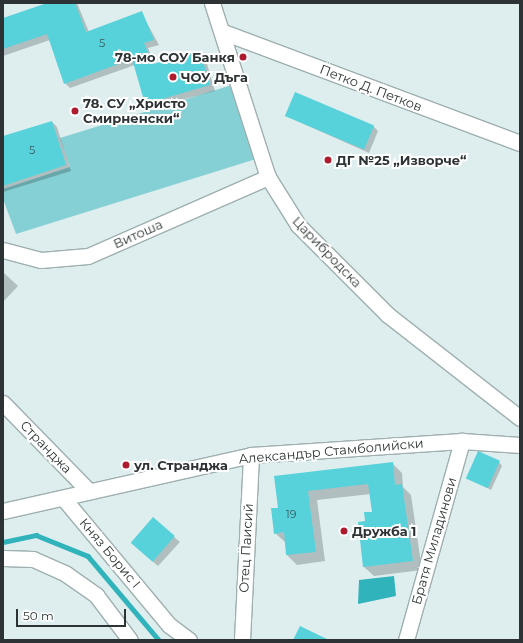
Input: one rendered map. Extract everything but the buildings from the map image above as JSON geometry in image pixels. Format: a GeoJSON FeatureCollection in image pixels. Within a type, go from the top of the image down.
{"type":"FeatureCollection","features":[{"type":"Feature","properties":{"kind":"street","name":"Царибродска"},"geometry":{"type":"LineString","coordinates":[[212,3],[223,32],[268,177],[298,225],[388,315],[520,418]]}},
{"type":"Feature","properties":{"kind":"street","name":"Петко Д. Петков"},"geometry":{"type":"LineString","coordinates":[[223,32],[520,143]]}},
{"type":"Feature","properties":{"kind":"street","name":"Витоша"},"geometry":{"type":"LineString","coordinates":[[3,250],[41,260],[88,256],[268,177]]}},
{"type":"Feature","properties":{"kind":"street","name":"Странджа"},"geometry":{"type":"LineString","coordinates":[[3,404],[88,490]]}},
{"type":"Feature","properties":{"kind":"street","name":"Александър Стамболийски"},"geometry":{"type":"LineString","coordinates":[[3,511],[64,499],[88,490],[251,455],[462,441],[520,444]]}},
{"type":"Feature","properties":{"kind":"street","name":"Братя Миладинови"},"geometry":{"type":"LineString","coordinates":[[406,640],[462,441]]}},
{"type":"Feature","properties":{"kind":"street","name":"Отец Паисий"},"geometry":{"type":"LineString","coordinates":[[242,640],[251,455]]}},
{"type":"Feature","properties":{"kind":"street","name":"Княз Борис I"},"geometry":{"type":"LineString","coordinates":[[64,499],[169,625],[189,640]]}},
{"type":"Feature","properties":{"kind":"street"},"geometry":{"type":"LineString","coordinates":[[3,558],[33,559],[66,574],[96,595],[130,640]]}},
{"type":"Feature","properties":{"kind":"shaded area"},"geometry":{"type":"Polygon","coordinates":[[[232,85],[259,158],[16,234],[3,199],[3,189],[70,167],[60,138],[232,85]]]}},
{"type":"Feature","properties":{"kind":"shaded area"},"geometry":{"type":"Polygon","coordinates":[[[394,576],[396,596],[358,604],[359,580],[394,576]]]}},
{"type":"Feature","properties":{"kind":"waterway"},"geometry":{"type":"LineString","coordinates":[[3,542],[36,535],[88,556],[159,640]]}},
{"type":"Feature","properties":{"kind":"place","name":"78-мо СОУ Банкя"},"geometry":{"type":"Point","coordinates":[243,57]}},
{"type":"Feature","properties":{"kind":"place","name":"ЧОУ Дъга"},"geometry":{"type":"Point","coordinates":[173,77]}},
{"type":"Feature","properties":{"kind":"place","name":"78. СУ „Христо Смирненски“"},"geometry":{"type":"Point","coordinates":[75,111]}},
{"type":"Feature","properties":{"kind":"place","name":"ДГ №25 „Изворче“"},"geometry":{"type":"Point","coordinates":[328,160]}},
{"type":"Feature","properties":{"kind":"place","name":"ул. Странджа"},"geometry":{"type":"Point","coordinates":[126,465]}},
{"type":"Feature","properties":{"kind":"place","name":"Дружба 1"},"geometry":{"type":"Point","coordinates":[344,531]}}]}
